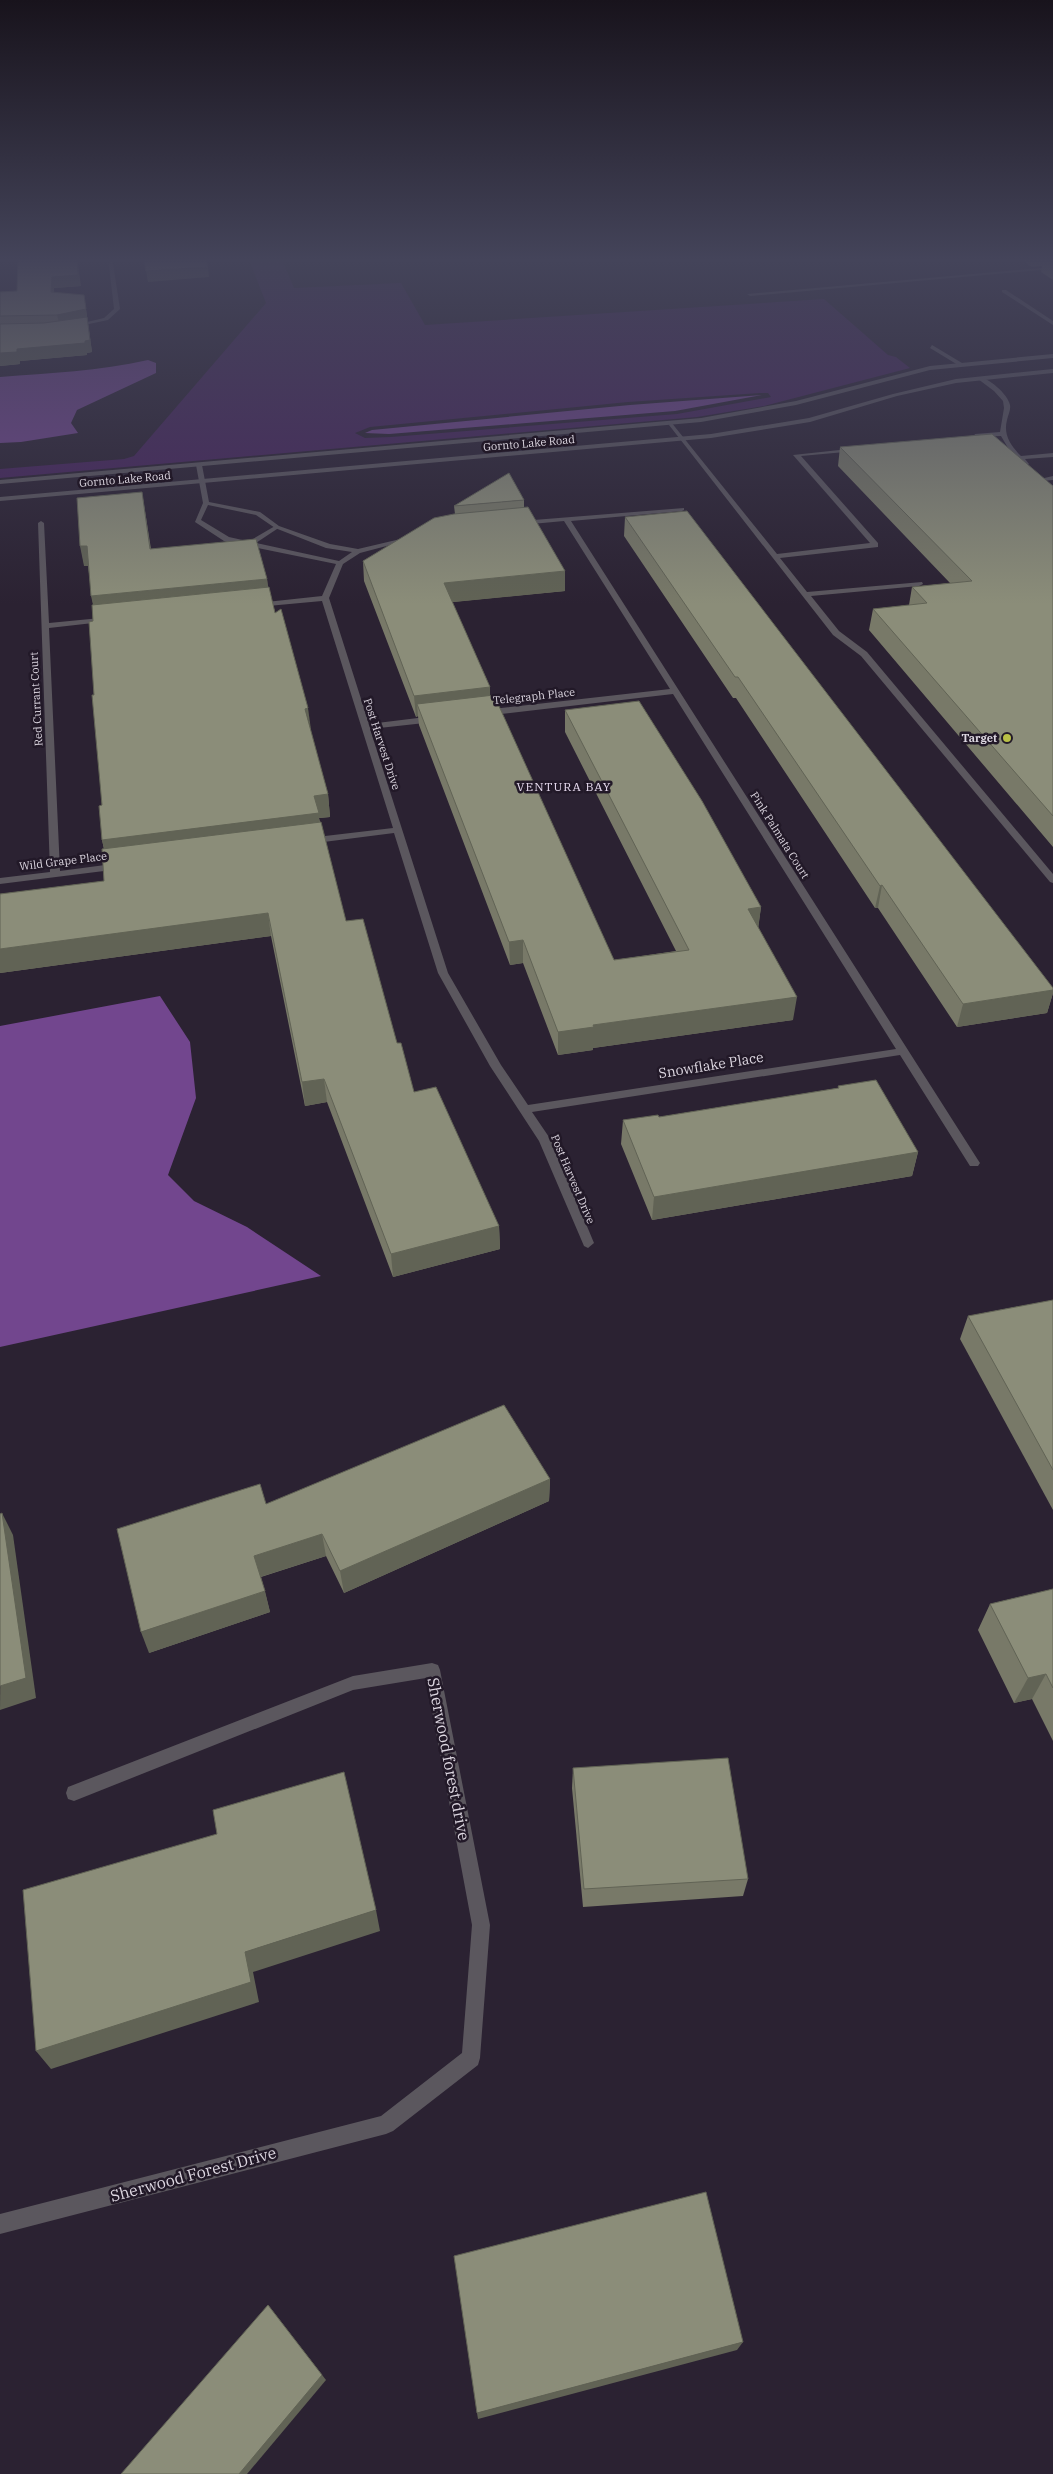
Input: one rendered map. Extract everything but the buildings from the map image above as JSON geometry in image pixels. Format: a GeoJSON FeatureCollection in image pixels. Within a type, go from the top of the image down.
{"type":"FeatureCollection","features":[{"type":"Feature","properties":{"kind":"street","name":"Gornto Lake Road"},"geometry":{"type":"LineString","coordinates":[[0,482],[671,424],[770,409],[908,372]]}},
{"type":"Feature","properties":{"kind":"street"},"geometry":{"type":"LineString","coordinates":[[972,372],[1005,400],[1008,407],[1003,424],[1003,434],[1006,443],[1019,458],[1053,487]]}},
{"type":"Feature","properties":{"kind":"street","name":"Gornto Lake Road"},"geometry":{"type":"LineString","coordinates":[[0,499],[684,439],[810,420],[895,395],[980,378],[1038,372]]}},
{"type":"Feature","properties":{"kind":"street"},"geometry":{"type":"LineString","coordinates":[[671,424],[836,633],[864,654],[1053,880]]}},
{"type":"Feature","properties":{"kind":"street"},"geometry":{"type":"LineString","coordinates":[[970,437],[1003,434]]}},
{"type":"Feature","properties":{"kind":"street"},"geometry":{"type":"LineString","coordinates":[[775,556],[875,545],[796,455],[866,448]]}},
{"type":"Feature","properties":{"kind":"street"},"geometry":{"type":"LineString","coordinates":[[1019,458],[1053,455]]}},
{"type":"Feature","properties":{"kind":"street"},"geometry":{"type":"LineString","coordinates":[[199,465],[206,503],[198,521],[227,539],[340,563]]}},
{"type":"Feature","properties":{"kind":"street"},"geometry":{"type":"LineString","coordinates":[[1043,479],[1053,478]]}},
{"type":"Feature","properties":{"kind":"street"},"geometry":{"type":"LineString","coordinates":[[206,503],[258,513],[277,527],[329,546],[358,551]]}},
{"type":"Feature","properties":{"kind":"street"},"geometry":{"type":"LineString","coordinates":[[510,524],[682,509]]}},
{"type":"Feature","properties":{"kind":"street","name":"Pink Palmata Court"},"geometry":{"type":"LineString","coordinates":[[566,519],[974,1163]]}},
{"type":"Feature","properties":{"kind":"street","name":"Red Currant Court"},"geometry":{"type":"LineString","coordinates":[[41,523],[55,874]]}},
{"type":"Feature","properties":{"kind":"street"},"geometry":{"type":"LineString","coordinates":[[250,543],[277,527]]}},
{"type":"Feature","properties":{"kind":"street"},"geometry":{"type":"LineString","coordinates":[[247,606],[325,598],[340,563],[358,551],[416,538]]}},
{"type":"Feature","properties":{"kind":"street"},"geometry":{"type":"LineString","coordinates":[[805,594],[919,584]]}},
{"type":"Feature","properties":{"kind":"street","name":"Post Harvest Drive"},"geometry":{"type":"LineString","coordinates":[[325,598],[443,973],[496,1066],[545,1140],[588,1243]]}},
{"type":"Feature","properties":{"kind":"street"},"geometry":{"type":"LineString","coordinates":[[44,626],[121,618]]}},
{"type":"Feature","properties":{"kind":"street","name":"Telegraph Place"},"geometry":{"type":"LineString","coordinates":[[472,714],[675,691]]}},
{"type":"Feature","properties":{"kind":"street"},"geometry":{"type":"LineString","coordinates":[[365,726],[443,718]]}},
{"type":"Feature","properties":{"kind":"street"},"geometry":{"type":"LineString","coordinates":[[300,842],[398,830]]}},
{"type":"Feature","properties":{"kind":"street","name":"Wild Grape Place"},"geometry":{"type":"LineString","coordinates":[[0,881],[133,864]]}},
{"type":"Feature","properties":{"kind":"street","name":"Snowflake Place"},"geometry":{"type":"LineString","coordinates":[[525,1109],[903,1051]]}},
{"type":"Feature","properties":{"kind":"street","name":"Sherwood forest drive"},"geometry":{"type":"LineString","coordinates":[[74,1793],[353,1684],[432,1670],[481,1925],[471,2058],[386,2124]]}},
{"type":"Feature","properties":{"kind":"street","name":"Sherwood Forest Drive"},"geometry":{"type":"LineString","coordinates":[[0,2224],[386,2124]]}},
{"type":"Feature","properties":{"kind":"shaded area"},"geometry":{"type":"Polygon","coordinates":[[[156,372],[77,410],[71,423],[78,433],[21,442],[0,443],[0,377],[56,373],[156,372]]]}},
{"type":"Feature","properties":{"kind":"shaded area"},"geometry":{"type":"Polygon","coordinates":[[[206,372],[893,372],[764,406],[697,417],[0,478],[0,469],[124,459],[134,456],[206,372]],[[760,393],[628,402],[370,427],[355,433],[365,438],[391,437],[677,414],[771,397],[768,393],[760,393]]]}},
{"type":"Feature","properties":{"kind":"shaded area"},"geometry":{"type":"Polygon","coordinates":[[[762,395],[675,411],[389,434],[365,433],[372,430],[630,405],[762,395]]]}},
{"type":"Feature","properties":{"kind":"shaded area"},"geometry":{"type":"Polygon","coordinates":[[[160,996],[190,1042],[196,1098],[168,1175],[194,1201],[247,1227],[321,1276],[0,1347],[0,1026],[160,996]]]}},
{"type":"Feature","properties":{"kind":"place","name":"Target"},"geometry":{"type":"Point","coordinates":[1007,738]}},
{"type":"Feature","properties":{"kind":"district","name":"VENTURA BAY"},"geometry":{"type":"Point","coordinates":[564,786]}}]}
